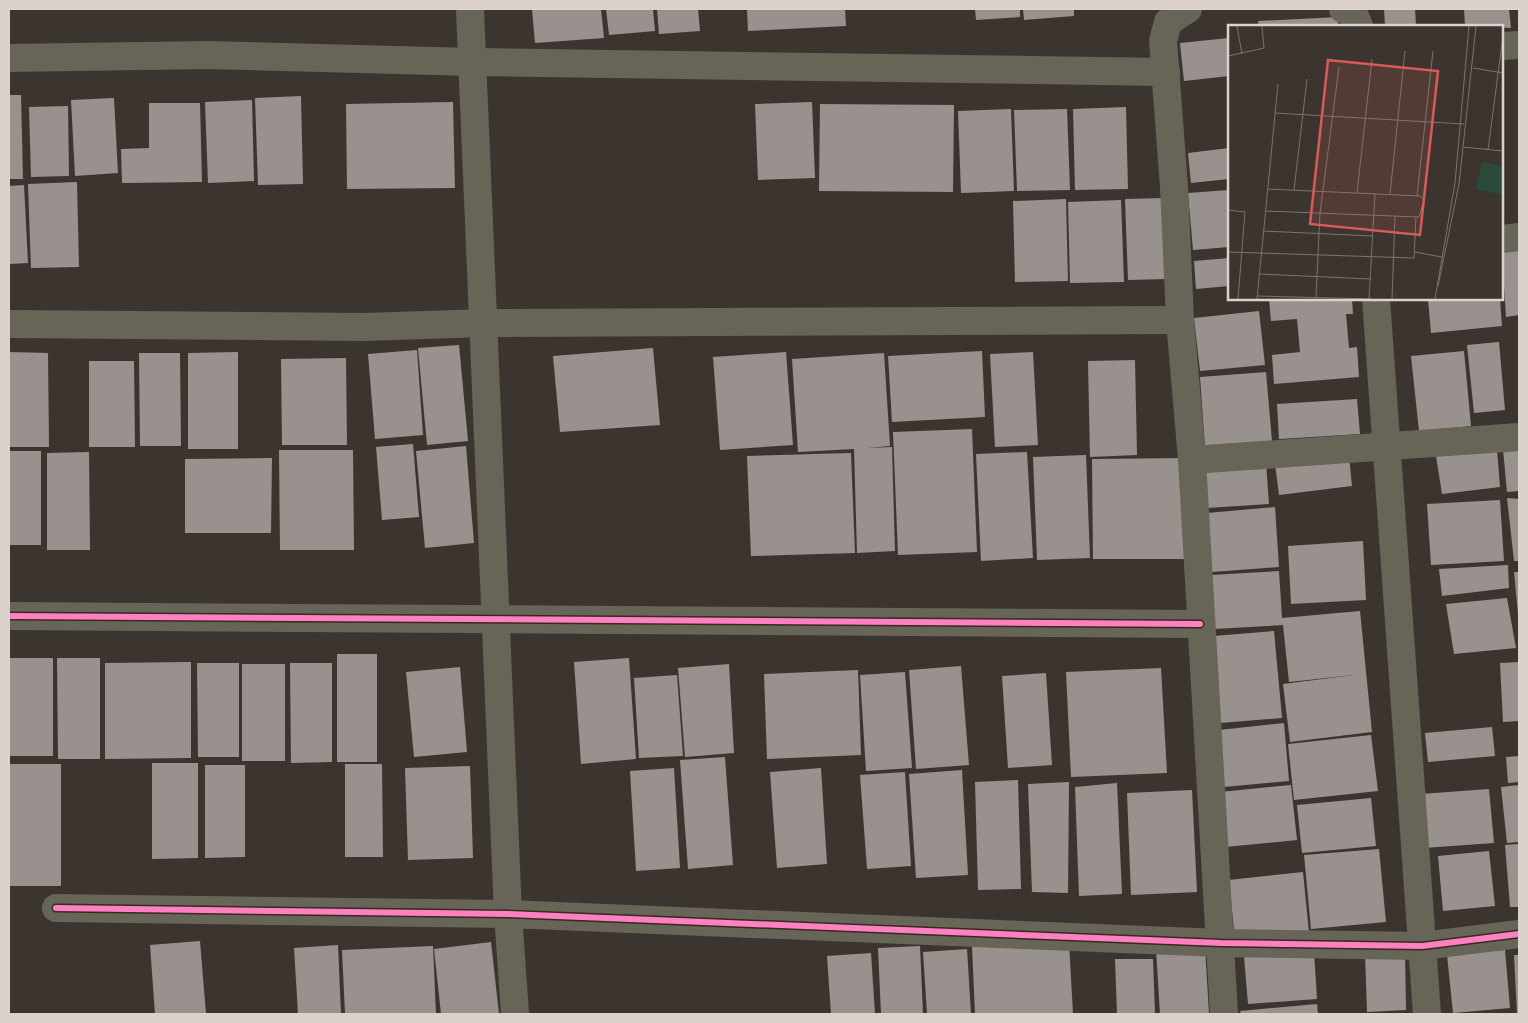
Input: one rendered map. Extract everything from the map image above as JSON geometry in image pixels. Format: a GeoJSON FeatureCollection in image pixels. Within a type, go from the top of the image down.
{"type":"FeatureCollection","features":[{"type":"Feature","properties":{"kind":"street"},"geometry":{"type":"LineString","coordinates":[[470,9],[485,323],[508,914],[515,1014]]}},
{"type":"Feature","properties":{"kind":"street"},"geometry":{"type":"LineString","coordinates":[[1188,9],[1168,22],[1163,41],[1180,320],[1192,460],[1224,1014]]}},
{"type":"Feature","properties":{"kind":"street"},"geometry":{"type":"LineString","coordinates":[[1343,9],[1354,14],[1359,25]]}},
{"type":"Feature","properties":{"kind":"street"},"geometry":{"type":"LineString","coordinates":[[1503,46],[1519,45]]}},
{"type":"Feature","properties":{"kind":"street"},"geometry":{"type":"LineString","coordinates":[[9,58],[208,56],[473,62],[1166,72]]}},
{"type":"Feature","properties":{"kind":"street"},"geometry":{"type":"LineString","coordinates":[[1503,239],[1519,237]]}},
{"type":"Feature","properties":{"kind":"street"},"geometry":{"type":"LineString","coordinates":[[1376,300],[1385,447],[1427,1014]]}},
{"type":"Feature","properties":{"kind":"street"},"geometry":{"type":"LineString","coordinates":[[9,324],[364,327],[485,323],[1180,320]]}},
{"type":"Feature","properties":{"kind":"street"},"geometry":{"type":"LineString","coordinates":[[1192,460],[1519,437]]}},
{"type":"Feature","properties":{"kind":"street"},"geometry":{"type":"LineString","coordinates":[[9,616],[1200,624]]}},
{"type":"Feature","properties":{"kind":"street"},"geometry":{"type":"LineString","coordinates":[[56,908],[508,914],[1221,943],[1422,946],[1519,934]]}},
{"type":"Feature","properties":{"kind":"building"},"geometry":{"type":"Polygon","coordinates":[[[532,9],[601,9],[604,38],[535,43],[532,9]]]}},
{"type":"Feature","properties":{"kind":"building"},"geometry":{"type":"Polygon","coordinates":[[[606,9],[653,9],[655,31],[609,35],[606,9]]]}},
{"type":"Feature","properties":{"kind":"building"},"geometry":{"type":"Polygon","coordinates":[[[657,9],[698,9],[700,31],[659,34],[657,9]]]}},
{"type":"Feature","properties":{"kind":"building"},"geometry":{"type":"Polygon","coordinates":[[[747,9],[845,9],[846,26],[748,31],[747,9]]]}},
{"type":"Feature","properties":{"kind":"building"},"geometry":{"type":"Polygon","coordinates":[[[975,9],[1020,9],[1020,17],[976,20],[975,9]]]}},
{"type":"Feature","properties":{"kind":"building"},"geometry":{"type":"Polygon","coordinates":[[[1023,9],[1074,9],[1074,16],[1024,20],[1023,9]]]}},
{"type":"Feature","properties":{"kind":"building"},"geometry":{"type":"Polygon","coordinates":[[[1384,9],[1415,9],[1416,25],[1385,25],[1384,9]]]}},
{"type":"Feature","properties":{"kind":"building"},"geometry":{"type":"Polygon","coordinates":[[[1464,9],[1509,9],[1511,28],[1503,28],[1503,25],[1465,25],[1464,9]]]}},
{"type":"Feature","properties":{"kind":"building"},"geometry":{"type":"Polygon","coordinates":[[[1338,17],[1338,25],[1259,25],[1258,21],[1338,17]]]}},
{"type":"Feature","properties":{"kind":"building"},"geometry":{"type":"Polygon","coordinates":[[[1228,38],[1228,76],[1184,81],[1180,43],[1228,38]]]}},
{"type":"Feature","properties":{"kind":"building"},"geometry":{"type":"Polygon","coordinates":[[[9,95],[21,95],[23,179],[9,179],[9,95]]]}},
{"type":"Feature","properties":{"kind":"building"},"geometry":{"type":"Polygon","coordinates":[[[301,96],[303,184],[258,185],[255,98],[301,96]]]}},
{"type":"Feature","properties":{"kind":"building"},"geometry":{"type":"Polygon","coordinates":[[[114,98],[118,173],[75,176],[71,100],[114,98]]]}},
{"type":"Feature","properties":{"kind":"building"},"geometry":{"type":"Polygon","coordinates":[[[252,100],[254,181],[208,183],[205,102],[252,100]]]}},
{"type":"Feature","properties":{"kind":"building"},"geometry":{"type":"Polygon","coordinates":[[[453,102],[455,188],[347,189],[346,104],[453,102]]]}},
{"type":"Feature","properties":{"kind":"building"},"geometry":{"type":"Polygon","coordinates":[[[812,102],[815,178],[758,180],[755,104],[812,102]]]}},
{"type":"Feature","properties":{"kind":"building"},"geometry":{"type":"Polygon","coordinates":[[[149,103],[200,103],[202,182],[122,183],[121,149],[149,148],[149,103]]]}},
{"type":"Feature","properties":{"kind":"building"},"geometry":{"type":"Polygon","coordinates":[[[820,104],[954,105],[953,192],[819,191],[820,104]]]}},
{"type":"Feature","properties":{"kind":"building"},"geometry":{"type":"Polygon","coordinates":[[[68,106],[69,176],[31,177],[29,107],[68,106]]]}},
{"type":"Feature","properties":{"kind":"building"},"geometry":{"type":"Polygon","coordinates":[[[1126,107],[1128,189],[1075,190],[1073,109],[1126,107]]]}},
{"type":"Feature","properties":{"kind":"building"},"geometry":{"type":"Polygon","coordinates":[[[1011,109],[1014,191],[961,193],[958,111],[1011,109]]]}},
{"type":"Feature","properties":{"kind":"building"},"geometry":{"type":"Polygon","coordinates":[[[1067,109],[1070,190],[1017,191],[1014,110],[1067,109]]]}},
{"type":"Feature","properties":{"kind":"building"},"geometry":{"type":"Polygon","coordinates":[[[1228,148],[1228,179],[1191,183],[1188,153],[1228,148]]]}},
{"type":"Feature","properties":{"kind":"building"},"geometry":{"type":"Polygon","coordinates":[[[77,182],[79,267],[31,268],[28,184],[77,182]]]}},
{"type":"Feature","properties":{"kind":"building"},"geometry":{"type":"Polygon","coordinates":[[[24,185],[28,263],[9,264],[9,186],[24,185]]]}},
{"type":"Feature","properties":{"kind":"building"},"geometry":{"type":"Polygon","coordinates":[[[1228,190],[1228,247],[1193,250],[1188,193],[1228,190]]]}},
{"type":"Feature","properties":{"kind":"building"},"geometry":{"type":"Polygon","coordinates":[[[1165,198],[1167,279],[1128,280],[1125,199],[1165,198]]]}},
{"type":"Feature","properties":{"kind":"building"},"geometry":{"type":"Polygon","coordinates":[[[1066,199],[1068,281],[1015,282],[1013,201],[1066,199]]]}},
{"type":"Feature","properties":{"kind":"building"},"geometry":{"type":"Polygon","coordinates":[[[1121,200],[1124,282],[1070,283],[1068,202],[1121,200]]]}},
{"type":"Feature","properties":{"kind":"building"},"geometry":{"type":"Polygon","coordinates":[[[1519,250],[1519,315],[1506,317],[1503,268],[1503,252],[1519,250]]]}},
{"type":"Feature","properties":{"kind":"building"},"geometry":{"type":"Polygon","coordinates":[[[1228,258],[1228,286],[1196,289],[1194,261],[1228,258]]]}},
{"type":"Feature","properties":{"kind":"building"},"geometry":{"type":"Polygon","coordinates":[[[1269,300],[1352,300],[1353,314],[1346,314],[1349,348],[1357,347],[1359,377],[1274,384],[1272,355],[1300,352],[1297,319],[1271,321],[1269,300]]]}},
{"type":"Feature","properties":{"kind":"building"},"geometry":{"type":"Polygon","coordinates":[[[1428,300],[1500,300],[1502,326],[1431,333],[1428,300]]]}},
{"type":"Feature","properties":{"kind":"building"},"geometry":{"type":"Polygon","coordinates":[[[1259,311],[1265,365],[1200,371],[1194,318],[1259,311]]]}},
{"type":"Feature","properties":{"kind":"building"},"geometry":{"type":"Polygon","coordinates":[[[1499,342],[1505,410],[1474,413],[1467,345],[1499,342]]]}},
{"type":"Feature","properties":{"kind":"building"},"geometry":{"type":"Polygon","coordinates":[[[459,345],[468,441],[427,445],[418,348],[459,345]]]}},
{"type":"Feature","properties":{"kind":"building"},"geometry":{"type":"Polygon","coordinates":[[[653,348],[660,425],[560,432],[553,356],[653,348]]]}},
{"type":"Feature","properties":{"kind":"building"},"geometry":{"type":"Polygon","coordinates":[[[417,350],[423,435],[375,439],[368,354],[417,350]]]}},
{"type":"Feature","properties":{"kind":"building"},"geometry":{"type":"Polygon","coordinates":[[[982,351],[985,417],[892,422],[888,356],[982,351]]]}},
{"type":"Feature","properties":{"kind":"building"},"geometry":{"type":"Polygon","coordinates":[[[1464,351],[1471,426],[1419,431],[1411,356],[1464,351]]]}},
{"type":"Feature","properties":{"kind":"building"},"geometry":{"type":"Polygon","coordinates":[[[9,352],[48,353],[49,447],[9,447],[9,352]]]}},
{"type":"Feature","properties":{"kind":"building"},"geometry":{"type":"Polygon","coordinates":[[[238,352],[238,449],[188,449],[188,353],[238,352]]]}},
{"type":"Feature","properties":{"kind":"building"},"geometry":{"type":"Polygon","coordinates":[[[786,352],[793,445],[720,450],[713,357],[786,352]]]}},
{"type":"Feature","properties":{"kind":"building"},"geometry":{"type":"Polygon","coordinates":[[[1033,352],[1038,445],[995,447],[990,354],[1033,352]]]}},
{"type":"Feature","properties":{"kind":"building"},"geometry":{"type":"Polygon","coordinates":[[[139,353],[180,353],[181,446],[140,446],[139,353]]]}},
{"type":"Feature","properties":{"kind":"building"},"geometry":{"type":"Polygon","coordinates":[[[884,353],[890,446],[867,448],[892,447],[895,551],[857,553],[854,449],[798,452],[792,359],[884,353]]]}},
{"type":"Feature","properties":{"kind":"building"},"geometry":{"type":"Polygon","coordinates":[[[346,358],[347,445],[282,445],[281,359],[346,358]]]}},
{"type":"Feature","properties":{"kind":"building"},"geometry":{"type":"Polygon","coordinates":[[[1135,360],[1137,455],[1090,457],[1088,361],[1135,360]]]}},
{"type":"Feature","properties":{"kind":"building"},"geometry":{"type":"Polygon","coordinates":[[[89,361],[134,361],[135,447],[89,447],[89,361]]]}},
{"type":"Feature","properties":{"kind":"building"},"geometry":{"type":"Polygon","coordinates":[[[1266,372],[1272,441],[1205,447],[1200,377],[1266,372]]]}},
{"type":"Feature","properties":{"kind":"building"},"geometry":{"type":"Polygon","coordinates":[[[1357,399],[1360,434],[1279,439],[1277,404],[1357,399]]]}},
{"type":"Feature","properties":{"kind":"building"},"geometry":{"type":"Polygon","coordinates":[[[972,429],[977,552],[898,555],[893,432],[972,429]]]}},
{"type":"Feature","properties":{"kind":"building"},"geometry":{"type":"Polygon","coordinates":[[[413,444],[419,517],[382,520],[376,447],[413,444]]]}},
{"type":"Feature","properties":{"kind":"building"},"geometry":{"type":"Polygon","coordinates":[[[466,446],[474,543],[425,548],[416,451],[466,446]]]}},
{"type":"Feature","properties":{"kind":"building"},"geometry":{"type":"Polygon","coordinates":[[[1503,449],[1519,449],[1519,491],[1507,492],[1503,449]]]}},
{"type":"Feature","properties":{"kind":"building"},"geometry":{"type":"Polygon","coordinates":[[[279,450],[353,450],[354,550],[280,550],[279,450]]]}},
{"type":"Feature","properties":{"kind":"building"},"geometry":{"type":"Polygon","coordinates":[[[1497,450],[1500,487],[1442,494],[1436,456],[1497,450]]]}},
{"type":"Feature","properties":{"kind":"building"},"geometry":{"type":"Polygon","coordinates":[[[9,451],[41,451],[41,545],[9,545],[9,451]]]}},
{"type":"Feature","properties":{"kind":"building"},"geometry":{"type":"Polygon","coordinates":[[[89,452],[90,550],[47,550],[47,453],[89,452]]]}},
{"type":"Feature","properties":{"kind":"building"},"geometry":{"type":"Polygon","coordinates":[[[1027,452],[1033,558],[981,561],[976,454],[1027,452]]]}},
{"type":"Feature","properties":{"kind":"building"},"geometry":{"type":"Polygon","coordinates":[[[851,453],[855,553],[751,556],[747,456],[851,453]]]}},
{"type":"Feature","properties":{"kind":"building"},"geometry":{"type":"Polygon","coordinates":[[[1086,455],[1090,558],[1037,560],[1033,457],[1086,455]]]}},
{"type":"Feature","properties":{"kind":"building"},"geometry":{"type":"Polygon","coordinates":[[[1349,456],[1352,486],[1279,495],[1275,464],[1349,456]]]}},
{"type":"Feature","properties":{"kind":"building"},"geometry":{"type":"Polygon","coordinates":[[[272,458],[271,533],[185,533],[185,459],[272,458]]]}},
{"type":"Feature","properties":{"kind":"building"},"geometry":{"type":"Polygon","coordinates":[[[1187,458],[1188,559],[1093,559],[1092,459],[1187,458]]]}},
{"type":"Feature","properties":{"kind":"building"},"geometry":{"type":"Polygon","coordinates":[[[1266,463],[1269,504],[1207,508],[1204,469],[1266,463]]]}},
{"type":"Feature","properties":{"kind":"building"},"geometry":{"type":"Polygon","coordinates":[[[1507,498],[1519,499],[1519,561],[1514,561],[1507,498]]]}},
{"type":"Feature","properties":{"kind":"building"},"geometry":{"type":"Polygon","coordinates":[[[1500,500],[1504,561],[1431,565],[1427,504],[1500,500]]]}},
{"type":"Feature","properties":{"kind":"building"},"geometry":{"type":"Polygon","coordinates":[[[1275,507],[1279,567],[1212,572],[1207,513],[1275,507]]]}},
{"type":"Feature","properties":{"kind":"building"},"geometry":{"type":"Polygon","coordinates":[[[1363,541],[1366,600],[1291,604],[1288,546],[1363,541]]]}},
{"type":"Feature","properties":{"kind":"building"},"geometry":{"type":"Polygon","coordinates":[[[1508,565],[1509,588],[1442,596],[1439,569],[1508,565]]]}},
{"type":"Feature","properties":{"kind":"building"},"geometry":{"type":"Polygon","coordinates":[[[1279,571],[1282,618],[1360,611],[1372,732],[1290,742],[1283,684],[1354,675],[1289,682],[1283,625],[1214,629],[1211,575],[1279,571]]]}},
{"type":"Feature","properties":{"kind":"building"},"geometry":{"type":"Polygon","coordinates":[[[1514,572],[1519,572],[1519,614],[1518,614],[1514,572]]]}},
{"type":"Feature","properties":{"kind":"building"},"geometry":{"type":"Polygon","coordinates":[[[1507,598],[1516,648],[1454,654],[1446,604],[1507,598]]]}},
{"type":"Feature","properties":{"kind":"building"},"geometry":{"type":"Polygon","coordinates":[[[1274,631],[1282,718],[1220,723],[1213,636],[1274,631]]]}},
{"type":"Feature","properties":{"kind":"building"},"geometry":{"type":"Polygon","coordinates":[[[337,654],[377,654],[377,762],[337,762],[337,654]]]}},
{"type":"Feature","properties":{"kind":"building"},"geometry":{"type":"Polygon","coordinates":[[[9,658],[53,658],[53,756],[9,756],[9,658]]]}},
{"type":"Feature","properties":{"kind":"building"},"geometry":{"type":"Polygon","coordinates":[[[57,658],[100,658],[100,759],[58,759],[57,658]]]}},
{"type":"Feature","properties":{"kind":"building"},"geometry":{"type":"Polygon","coordinates":[[[629,658],[636,759],[581,764],[574,662],[629,658]]]}},
{"type":"Feature","properties":{"kind":"building"},"geometry":{"type":"Polygon","coordinates":[[[191,662],[191,758],[105,759],[105,663],[191,662]]]}},
{"type":"Feature","properties":{"kind":"building"},"geometry":{"type":"Polygon","coordinates":[[[1519,662],[1519,721],[1503,722],[1500,663],[1519,662]]]}},
{"type":"Feature","properties":{"kind":"building"},"geometry":{"type":"Polygon","coordinates":[[[197,663],[239,663],[239,757],[198,757],[197,663]]]}},
{"type":"Feature","properties":{"kind":"building"},"geometry":{"type":"Polygon","coordinates":[[[290,663],[332,663],[332,762],[291,763],[290,663]]]}},
{"type":"Feature","properties":{"kind":"building"},"geometry":{"type":"Polygon","coordinates":[[[242,664],[285,664],[285,761],[242,761],[242,664]]]}},
{"type":"Feature","properties":{"kind":"building"},"geometry":{"type":"Polygon","coordinates":[[[729,664],[734,753],[685,757],[678,668],[729,664]]]}},
{"type":"Feature","properties":{"kind":"building"},"geometry":{"type":"Polygon","coordinates":[[[961,666],[969,765],[916,769],[909,670],[961,666]]]}},
{"type":"Feature","properties":{"kind":"building"},"geometry":{"type":"Polygon","coordinates":[[[460,667],[467,752],[414,757],[406,672],[460,667]]]}},
{"type":"Feature","properties":{"kind":"building"},"geometry":{"type":"Polygon","coordinates":[[[1161,668],[1167,773],[1071,777],[1066,672],[1161,668]]]}},
{"type":"Feature","properties":{"kind":"building"},"geometry":{"type":"Polygon","coordinates":[[[858,670],[861,755],[767,759],[764,674],[858,670]]]}},
{"type":"Feature","properties":{"kind":"building"},"geometry":{"type":"Polygon","coordinates":[[[905,672],[912,768],[866,771],[860,675],[905,672]]]}},
{"type":"Feature","properties":{"kind":"building"},"geometry":{"type":"Polygon","coordinates":[[[1046,673],[1052,765],[1008,768],[1002,676],[1046,673]]]}},
{"type":"Feature","properties":{"kind":"building"},"geometry":{"type":"Polygon","coordinates":[[[677,675],[683,756],[639,758],[634,678],[677,675]]]}},
{"type":"Feature","properties":{"kind":"building"},"geometry":{"type":"Polygon","coordinates":[[[1284,723],[1289,781],[1224,787],[1219,730],[1284,723]]]}},
{"type":"Feature","properties":{"kind":"building"},"geometry":{"type":"Polygon","coordinates":[[[1492,727],[1495,756],[1428,762],[1425,733],[1492,727]]]}},
{"type":"Feature","properties":{"kind":"building"},"geometry":{"type":"Polygon","coordinates":[[[1371,735],[1378,791],[1294,800],[1288,744],[1371,735]]]}},
{"type":"Feature","properties":{"kind":"building"},"geometry":{"type":"Polygon","coordinates":[[[1519,756],[1519,782],[1508,783],[1506,757],[1519,756]]]}},
{"type":"Feature","properties":{"kind":"building"},"geometry":{"type":"Polygon","coordinates":[[[725,757],[733,865],[688,869],[680,760],[725,757]]]}},
{"type":"Feature","properties":{"kind":"building"},"geometry":{"type":"Polygon","coordinates":[[[152,763],[198,763],[198,858],[152,859],[152,763]]]}},
{"type":"Feature","properties":{"kind":"building"},"geometry":{"type":"Polygon","coordinates":[[[9,764],[61,764],[61,886],[9,886],[9,764]]]}},
{"type":"Feature","properties":{"kind":"building"},"geometry":{"type":"Polygon","coordinates":[[[345,764],[382,764],[383,857],[345,857],[345,764]]]}},
{"type":"Feature","properties":{"kind":"building"},"geometry":{"type":"Polygon","coordinates":[[[205,765],[245,765],[245,857],[205,858],[205,765]]]}},
{"type":"Feature","properties":{"kind":"building"},"geometry":{"type":"Polygon","coordinates":[[[470,766],[473,858],[408,860],[405,768],[470,766]]]}},
{"type":"Feature","properties":{"kind":"building"},"geometry":{"type":"Polygon","coordinates":[[[674,768],[680,868],[636,871],[630,771],[674,768]]]}},
{"type":"Feature","properties":{"kind":"building"},"geometry":{"type":"Polygon","coordinates":[[[821,768],[827,864],[777,868],[770,772],[821,768]]]}},
{"type":"Feature","properties":{"kind":"building"},"geometry":{"type":"Polygon","coordinates":[[[962,770],[968,875],[916,878],[909,774],[962,770]]]}},
{"type":"Feature","properties":{"kind":"building"},"geometry":{"type":"Polygon","coordinates":[[[905,772],[911,866],[867,869],[860,775],[905,772]]]}},
{"type":"Feature","properties":{"kind":"building"},"geometry":{"type":"Polygon","coordinates":[[[1018,780],[1021,889],[978,890],[975,782],[1018,780]]]}},
{"type":"Feature","properties":{"kind":"building"},"geometry":{"type":"Polygon","coordinates":[[[1069,782],[1068,893],[1032,892],[1028,784],[1069,782]]]}},
{"type":"Feature","properties":{"kind":"building"},"geometry":{"type":"Polygon","coordinates":[[[1117,783],[1122,894],[1079,896],[1075,787],[1117,783]]]}},
{"type":"Feature","properties":{"kind":"building"},"geometry":{"type":"Polygon","coordinates":[[[1291,785],[1297,840],[1225,847],[1220,792],[1291,785]]]}},
{"type":"Feature","properties":{"kind":"building"},"geometry":{"type":"Polygon","coordinates":[[[1519,785],[1519,842],[1507,843],[1501,787],[1519,785]]]}},
{"type":"Feature","properties":{"kind":"building"},"geometry":{"type":"Polygon","coordinates":[[[1489,789],[1494,843],[1424,848],[1421,794],[1489,789]]]}},
{"type":"Feature","properties":{"kind":"building"},"geometry":{"type":"Polygon","coordinates":[[[1192,790],[1197,892],[1131,895],[1127,793],[1192,790]]]}},
{"type":"Feature","properties":{"kind":"building"},"geometry":{"type":"Polygon","coordinates":[[[1371,798],[1376,846],[1302,853],[1297,805],[1371,798]]]}},
{"type":"Feature","properties":{"kind":"building"},"geometry":{"type":"Polygon","coordinates":[[[1519,844],[1519,907],[1510,907],[1505,845],[1519,844]]]}},
{"type":"Feature","properties":{"kind":"building"},"geometry":{"type":"Polygon","coordinates":[[[1379,849],[1386,922],[1311,929],[1304,855],[1379,849]]]}},
{"type":"Feature","properties":{"kind":"building"},"geometry":{"type":"Polygon","coordinates":[[[1489,851],[1495,906],[1443,911],[1438,856],[1489,851]]]}},
{"type":"Feature","properties":{"kind":"building"},"geometry":{"type":"Polygon","coordinates":[[[1303,872],[1309,933],[1235,940],[1229,880],[1303,872]]]}},
{"type":"Feature","properties":{"kind":"building"},"geometry":{"type":"Polygon","coordinates":[[[200,941],[206,1014],[155,1014],[150,945],[200,941]]]}},
{"type":"Feature","properties":{"kind":"building"},"geometry":{"type":"Polygon","coordinates":[[[491,942],[499,1014],[441,1014],[434,949],[491,942]]]}},
{"type":"Feature","properties":{"kind":"building"},"geometry":{"type":"Polygon","coordinates":[[[1069,942],[1073,1014],[975,1014],[972,946],[1069,942]]]}},
{"type":"Feature","properties":{"kind":"building"},"geometry":{"type":"Polygon","coordinates":[[[338,945],[341,1014],[298,1014],[294,948],[338,945]]]}},
{"type":"Feature","properties":{"kind":"building"},"geometry":{"type":"Polygon","coordinates":[[[433,946],[436,1014],[345,1014],[342,950],[433,946]]]}},
{"type":"Feature","properties":{"kind":"building"},"geometry":{"type":"Polygon","coordinates":[[[920,946],[923,1014],[881,1014],[878,948],[920,946]]]}},
{"type":"Feature","properties":{"kind":"building"},"geometry":{"type":"Polygon","coordinates":[[[1205,947],[1209,1014],[1160,1014],[1156,950],[1205,947]]]}},
{"type":"Feature","properties":{"kind":"building"},"geometry":{"type":"Polygon","coordinates":[[[967,949],[971,1014],[927,1014],[923,952],[967,949]]]}},
{"type":"Feature","properties":{"kind":"building"},"geometry":{"type":"Polygon","coordinates":[[[1405,950],[1406,1010],[1367,1012],[1365,953],[1405,950]]]}},
{"type":"Feature","properties":{"kind":"building"},"geometry":{"type":"Polygon","coordinates":[[[1505,950],[1510,1008],[1453,1013],[1447,955],[1505,950]]]}},
{"type":"Feature","properties":{"kind":"building"},"geometry":{"type":"Polygon","coordinates":[[[1314,952],[1317,999],[1248,1004],[1244,957],[1314,952]]]}},
{"type":"Feature","properties":{"kind":"building"},"geometry":{"type":"Polygon","coordinates":[[[871,953],[875,1014],[831,1014],[827,956],[871,953]]]}},
{"type":"Feature","properties":{"kind":"building"},"geometry":{"type":"Polygon","coordinates":[[[1514,955],[1519,955],[1519,1014],[1517,1014],[1514,955]]]}},
{"type":"Feature","properties":{"kind":"building"},"geometry":{"type":"Polygon","coordinates":[[[1115,959],[1153,959],[1155,1014],[1117,1014],[1115,959]]]}},
{"type":"Feature","properties":{"kind":"building"},"geometry":{"type":"Polygon","coordinates":[[[1317,1004],[1318,1014],[1241,1014],[1240,1011],[1317,1004]]]}},
{"type":"Feature","properties":{"kind":"cycle path"},"geometry":{"type":"LineString","coordinates":[[9,616],[1200,624]]}},
{"type":"Feature","properties":{"kind":"cycle path"},"geometry":{"type":"LineString","coordinates":[[56,908],[508,914],[1221,943],[1422,946],[1519,934]]}}]}
